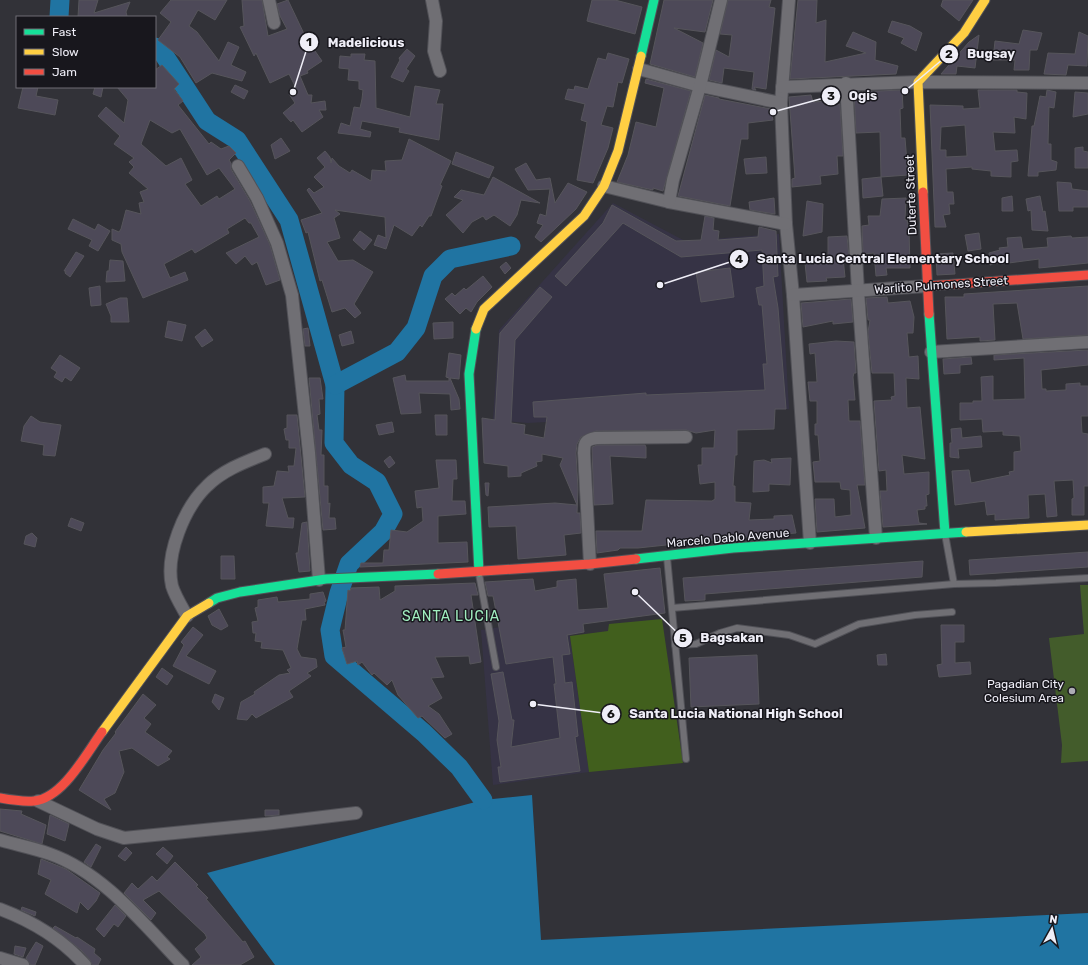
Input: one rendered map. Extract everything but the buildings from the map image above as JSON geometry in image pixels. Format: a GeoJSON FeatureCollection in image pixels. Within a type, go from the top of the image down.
{"type":"FeatureCollection","features":[{"type":"Feature","properties":{"kind":"street"},"geometry":{"type":"LineString","coordinates":[[269,0],[274,23]]}},
{"type":"Feature","properties":{"kind":"street"},"geometry":{"type":"LineString","coordinates":[[432,0],[436,21],[434,51],[440,71]]}},
{"type":"Feature","properties":{"kind":"street"},"geometry":{"type":"LineString","coordinates":[[479,572],[469,374],[469,361],[476,326],[486,306],[584,216],[604,186],[618,151],[639,69],[654,0]]}},
{"type":"Feature","properties":{"kind":"street"},"geometry":{"type":"LineString","coordinates":[[669,202],[673,180],[700,86],[721,0]]}},
{"type":"Feature","properties":{"kind":"street"},"geometry":{"type":"LineString","coordinates":[[789,0],[781,103],[786,224],[793,295],[810,544]]}},
{"type":"Feature","properties":{"kind":"street"},"geometry":{"type":"LineString","coordinates":[[918,82],[964,33],[980,11],[985,0]]}},
{"type":"Feature","properties":{"kind":"street"},"geometry":{"type":"LineString","coordinates":[[639,69],[700,86],[781,103]]}},
{"type":"Feature","properties":{"kind":"street"},"geometry":{"type":"LineString","coordinates":[[782,87],[846,83],[918,82],[1088,83]]}},
{"type":"Feature","properties":{"kind":"street","name":"Duterte Street"},"geometry":{"type":"LineString","coordinates":[[918,82],[927,286],[945,533]]}},
{"type":"Feature","properties":{"kind":"street"},"geometry":{"type":"LineString","coordinates":[[846,83],[858,291],[876,538]]}},
{"type":"Feature","properties":{"kind":"street"},"geometry":{"type":"LineString","coordinates":[[238,166],[257,198],[271,230],[291,289],[323,579]]}},
{"type":"Feature","properties":{"kind":"street"},"geometry":{"type":"LineString","coordinates":[[604,186],[669,202],[786,224]]}},
{"type":"Feature","properties":{"kind":"street","name":"Warlito Pulmones Street"},"geometry":{"type":"LineString","coordinates":[[793,295],[1088,275]]}},
{"type":"Feature","properties":{"kind":"street"},"geometry":{"type":"LineString","coordinates":[[931,352],[1088,342]]}},
{"type":"Feature","properties":{"kind":"street"},"geometry":{"type":"LineString","coordinates":[[590,564],[584,453],[584,445],[586,441],[596,438],[686,437]]}},
{"type":"Feature","properties":{"kind":"street"},"geometry":{"type":"LineString","coordinates":[[38,802],[55,794],[63,785],[187,616],[172,588],[170,568],[175,543],[190,509],[207,486],[237,464],[265,454]]}},
{"type":"Feature","properties":{"kind":"street","name":"Marcelo Dablo Avenue"},"geometry":{"type":"LineString","coordinates":[[187,616],[217,598],[240,592],[323,579],[370,576],[420,576],[479,572],[590,564],[733,548],[810,544],[945,533],[1088,525]]}},
{"type":"Feature","properties":{"kind":"street"},"geometry":{"type":"LineString","coordinates":[[0,798],[38,802],[96,829],[124,838],[356,813]]}},
{"type":"Feature","properties":{"kind":"street"},"geometry":{"type":"LineString","coordinates":[[0,840],[51,854],[78,868],[104,885],[184,965]]}},
{"type":"Feature","properties":{"kind":"street"},"geometry":{"type":"LineString","coordinates":[[0,909],[40,928],[56,938],[85,965]]}},
{"type":"Feature","properties":{"kind":"street"},"geometry":{"type":"LineString","coordinates":[[0,958],[23,965]]}},
{"type":"Feature","properties":{"kind":"lane"},"geometry":{"type":"LineString","coordinates":[[945,533],[954,584]]}},
{"type":"Feature","properties":{"kind":"lane"},"geometry":{"type":"LineString","coordinates":[[667,556],[686,759]]}},
{"type":"Feature","properties":{"kind":"lane"},"geometry":{"type":"LineString","coordinates":[[479,572],[496,667]]}},
{"type":"Feature","properties":{"kind":"lane"},"geometry":{"type":"LineString","coordinates":[[672,608],[954,584],[1088,578]]}},
{"type":"Feature","properties":{"kind":"lane"},"geometry":{"type":"LineString","coordinates":[[676,645],[696,644],[720,633],[737,628],[789,635],[815,644],[859,624],[915,615],[952,612]]}},
{"type":"Feature","properties":{"kind":"shaded area"},"geometry":{"type":"Polygon","coordinates":[[[613,203],[685,241],[779,234],[789,409],[528,423],[493,420],[499,330],[613,203]]]}},
{"type":"Feature","properties":{"kind":"shaded area"},"geometry":{"type":"Polygon","coordinates":[[[567,617],[589,772],[493,785],[481,630],[567,617]]]}},
{"type":"Feature","properties":{"kind":"green space","name":"Pagadian City Colesium Area"},"geometry":{"type":"Polygon","coordinates":[[[1080,585],[1088,585],[1088,761],[1061,763],[1062,745],[1049,638],[1084,634],[1080,585]]]}},
{"type":"Feature","properties":{"kind":"green space"},"geometry":{"type":"Polygon","coordinates":[[[662,619],[683,763],[589,772],[570,636],[608,631],[609,624],[662,619]]]}},
{"type":"Feature","properties":{"kind":"water"},"geometry":{"type":"Polygon","coordinates":[[[532,795],[541,940],[1088,913],[1088,965],[275,965],[207,873],[483,800],[532,795]]]}},
{"type":"Feature","properties":{"kind":"waterway"},"geometry":{"type":"LineString","coordinates":[[59,16],[60,0]]}},
{"type":"Feature","properties":{"kind":"waterway"},"geometry":{"type":"LineString","coordinates":[[156,48],[162,52],[207,121],[237,140],[289,220],[335,385],[334,443],[351,465],[377,482],[393,514],[383,532],[349,564],[339,593],[330,630],[334,656],[424,733],[459,767],[483,800]]}},
{"type":"Feature","properties":{"kind":"waterway"},"geometry":{"type":"LineString","coordinates":[[335,385],[397,352],[416,328],[433,276],[450,259],[511,246]]}},
{"type":"Feature","properties":{"kind":"traffic: fast"},"geometry":{"type":"LineString","coordinates":[[641,56],[654,0]]}},
{"type":"Feature","properties":{"kind":"traffic: fast"},"geometry":{"type":"LineString","coordinates":[[929,314],[945,533]]}},
{"type":"Feature","properties":{"kind":"traffic: fast"},"geometry":{"type":"LineString","coordinates":[[476,329],[469,374],[479,572]]}},
{"type":"Feature","properties":{"kind":"traffic: fast"},"geometry":{"type":"LineString","coordinates":[[636,559],[733,548],[966,532]]}},
{"type":"Feature","properties":{"kind":"traffic: fast"},"geometry":{"type":"LineString","coordinates":[[209,603],[217,598],[240,592],[326,579],[438,574]]}},
{"type":"Feature","properties":{"kind":"traffic: slow"},"geometry":{"type":"LineString","coordinates":[[923,192],[918,82],[964,33],[985,0]]}},
{"type":"Feature","properties":{"kind":"traffic: slow"},"geometry":{"type":"LineString","coordinates":[[476,329],[484,309],[584,216],[604,186],[618,151],[641,56]]}},
{"type":"Feature","properties":{"kind":"traffic: slow"},"geometry":{"type":"LineString","coordinates":[[966,532],[1088,525]]}},
{"type":"Feature","properties":{"kind":"traffic: slow"},"geometry":{"type":"LineString","coordinates":[[102,732],[187,616],[209,603]]}},
{"type":"Feature","properties":{"kind":"traffic: jam"},"geometry":{"type":"LineString","coordinates":[[923,192],[929,314]]}},
{"type":"Feature","properties":{"kind":"traffic: jam"},"geometry":{"type":"LineString","coordinates":[[927,286],[1088,275]]}},
{"type":"Feature","properties":{"kind":"traffic: jam"},"geometry":{"type":"LineString","coordinates":[[438,574],[590,564],[636,559]]}},
{"type":"Feature","properties":{"kind":"traffic: jam"},"geometry":{"type":"LineString","coordinates":[[0,798],[34,801],[45,798],[55,792],[73,774],[102,732]]}},
{"type":"Feature","properties":{"kind":"place","name":"Bugsay"},"geometry":{"type":"Point","coordinates":[905,91]}},
{"type":"Feature","properties":{"kind":"place","name":"Madelicious"},"geometry":{"type":"Point","coordinates":[293,92]}},
{"type":"Feature","properties":{"kind":"place","name":"Ogis"},"geometry":{"type":"Point","coordinates":[773,112]}},
{"type":"Feature","properties":{"kind":"place","name":"Santa Lucia Central Elementary School"},"geometry":{"type":"Point","coordinates":[660,285]}},
{"type":"Feature","properties":{"kind":"place","name":"Bagsakan"},"geometry":{"type":"Point","coordinates":[635,592]}},
{"type":"Feature","properties":{"kind":"place","name":"Pagadian City Colesium Area"},"geometry":{"type":"Point","coordinates":[1072,691]}},
{"type":"Feature","properties":{"kind":"place","name":"Santa Lucia National High School"},"geometry":{"type":"Point","coordinates":[533,704]}},
{"type":"Feature","properties":{"kind":"district","name":"SANTA LUCIA"},"geometry":{"type":"Point","coordinates":[451,616]}}]}
